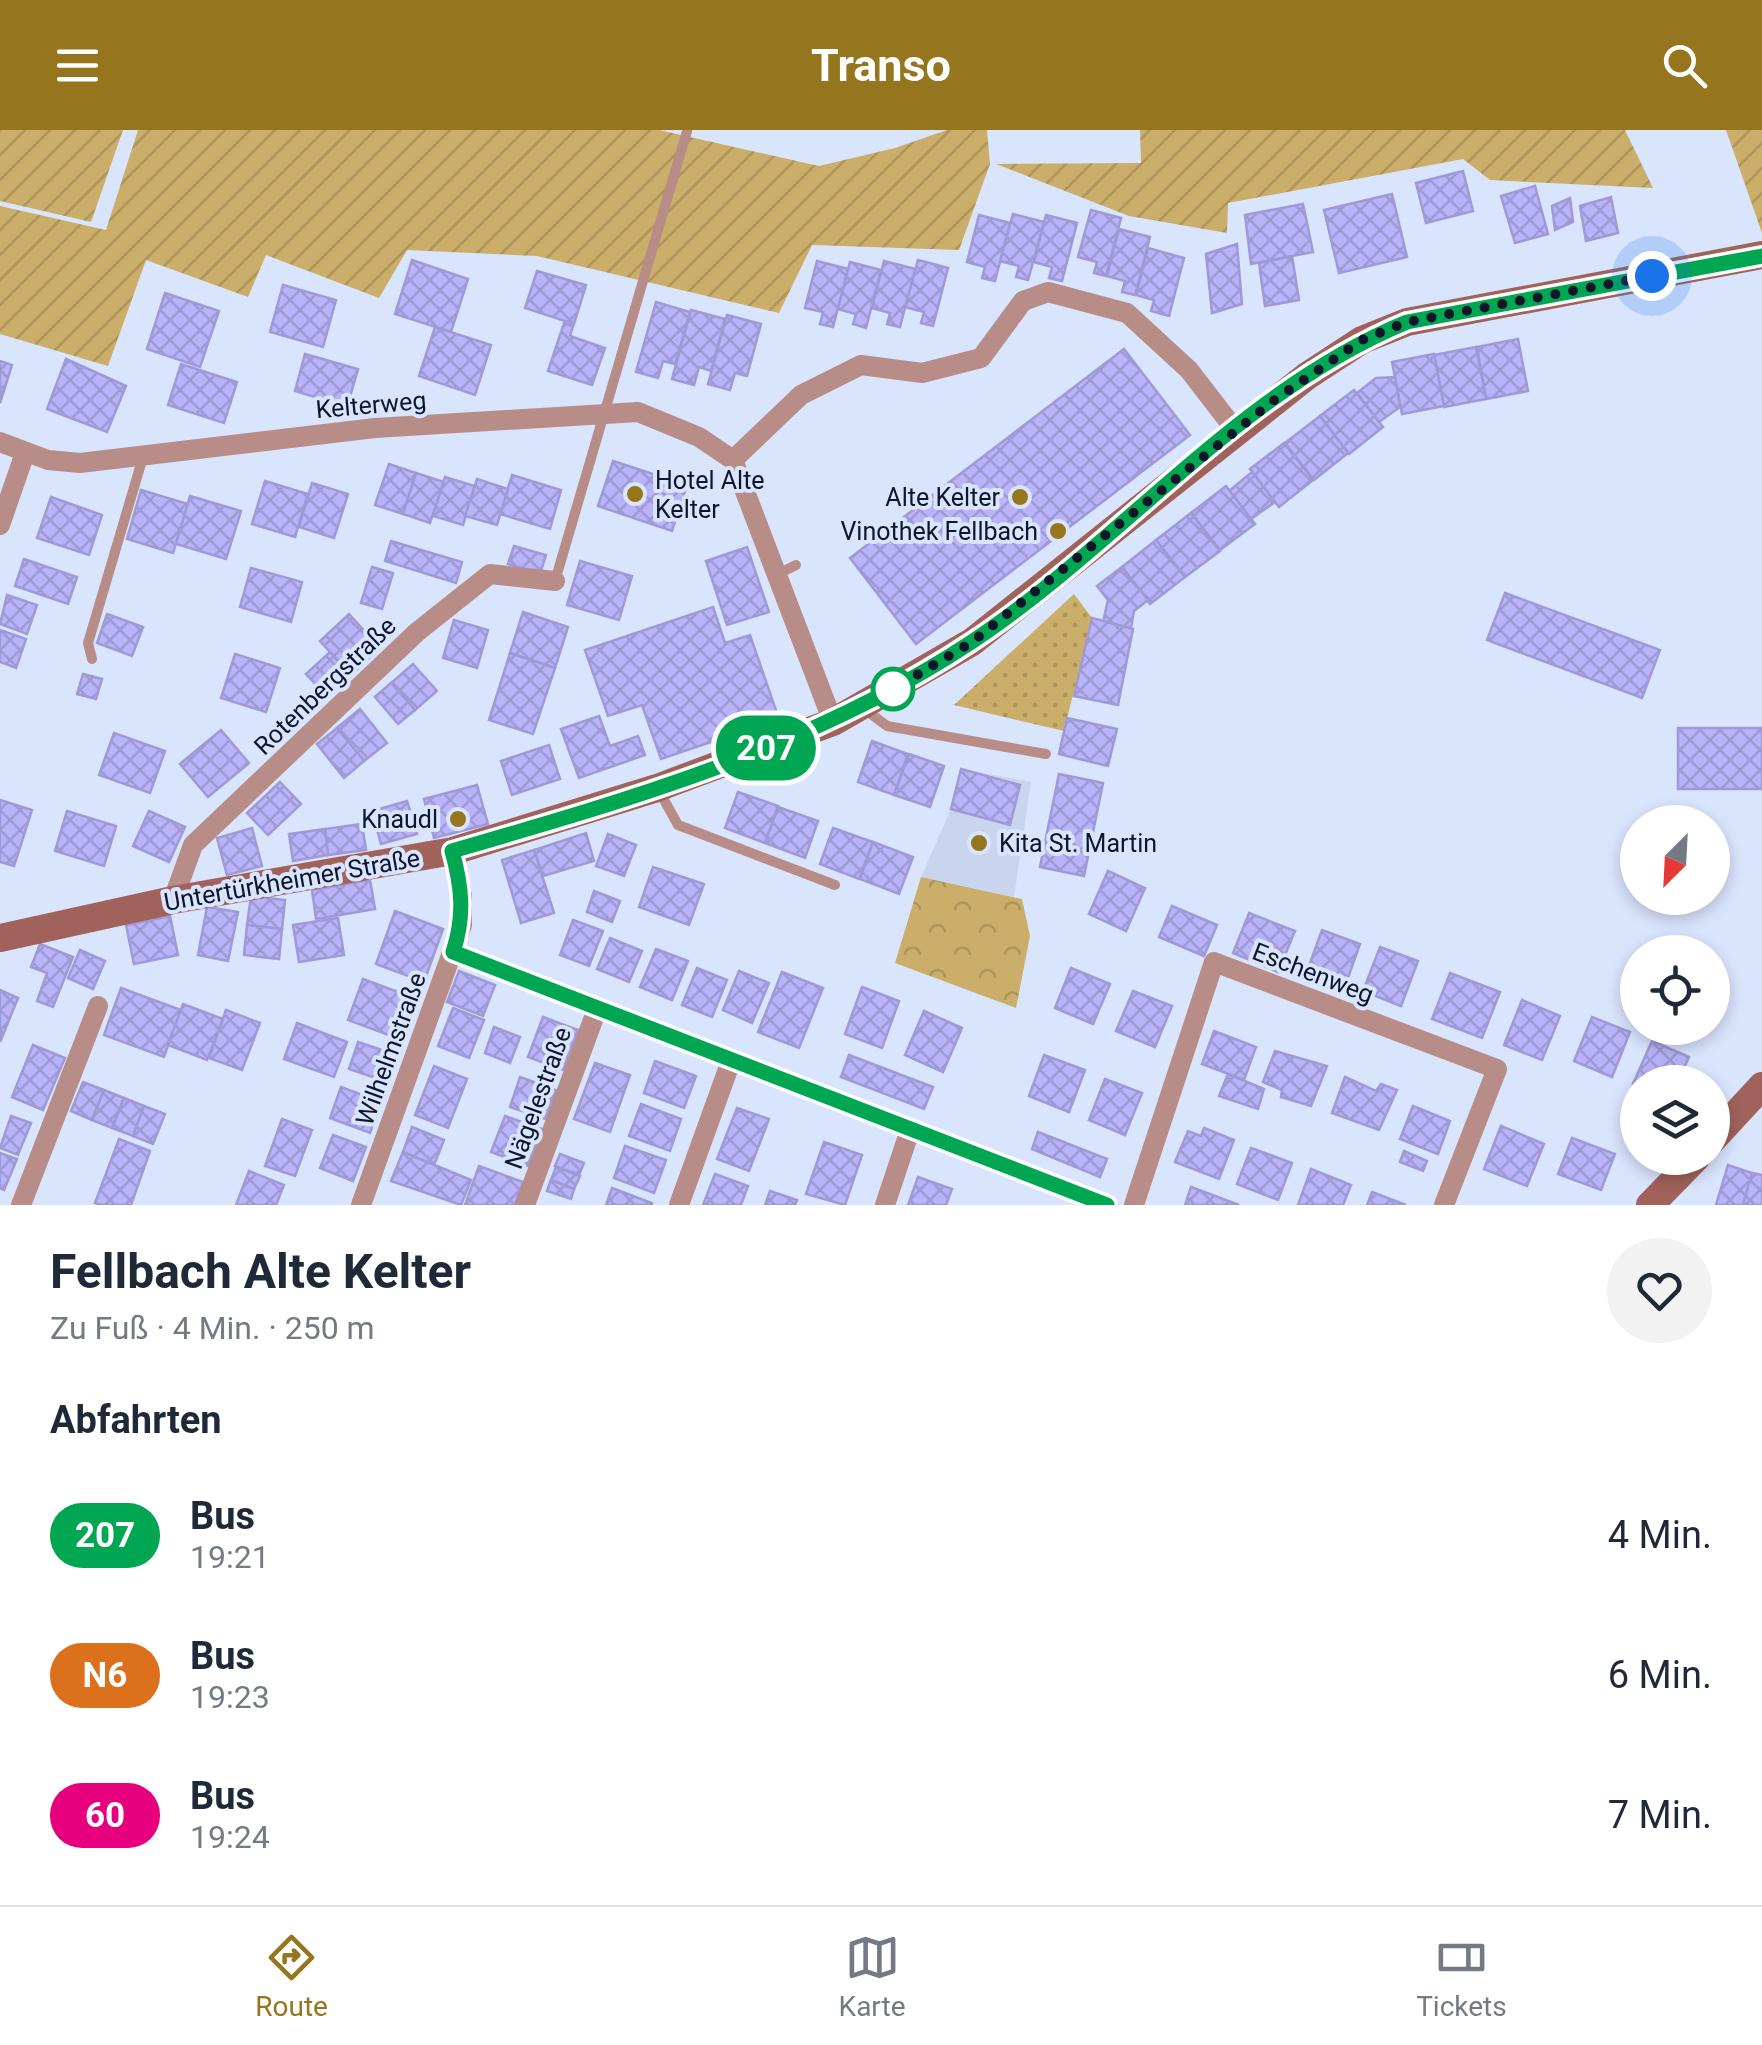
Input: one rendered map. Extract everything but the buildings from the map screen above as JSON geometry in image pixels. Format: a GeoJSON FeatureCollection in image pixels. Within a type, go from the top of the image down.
{"type":"FeatureCollection","features":[{"type":"Feature","properties":{"kind":"main road","name":"Untertürkheimer Straße"},"geometry":{"type":"LineString","coordinates":[[0,938],[173,900],[452,851],[657,788],[833,722],[972,642],[1236,431],[1348,349],[1407,322],[1762,256]]}},
{"type":"Feature","properties":{"kind":"main road"},"geometry":{"type":"LineString","coordinates":[[1730,1121],[1762,1086]]}},
{"type":"Feature","properties":{"kind":"main road"},"geometry":{"type":"LineString","coordinates":[[1650,1205],[1679,1175]]}},
{"type":"Feature","properties":{"kind":"street"},"geometry":{"type":"LineString","coordinates":[[833,722],[788,569],[733,460],[801,395],[861,365],[922,373],[981,358],[1024,301],[1048,292],[1127,313],[1189,370],[1236,431]]}},
{"type":"Feature","properties":{"kind":"street","name":"Kelterweg"},"geometry":{"type":"LineString","coordinates":[[0,442],[25,453],[80,463],[375,428],[638,412],[698,437],[733,460]]}},
{"type":"Feature","properties":{"kind":"street"},"geometry":{"type":"LineString","coordinates":[[0,524],[25,453]]}},
{"type":"Feature","properties":{"kind":"street","name":"Rotenbergstraße"},"geometry":{"type":"LineString","coordinates":[[173,900],[193,846],[417,632],[490,574],[556,581]]}},
{"type":"Feature","properties":{"kind":"street","name":"Wilhelmstraße"},"geometry":{"type":"LineString","coordinates":[[361,1205],[462,925],[462,896],[452,851]]}},
{"type":"Feature","properties":{"kind":"street"},"geometry":{"type":"LineString","coordinates":[[453,952],[1099,1204]]}},
{"type":"Feature","properties":{"kind":"street","name":"Eschenweg"},"geometry":{"type":"LineString","coordinates":[[1134,1205],[1214,962],[1497,1070],[1444,1205]]}},
{"type":"Feature","properties":{"kind":"street"},"geometry":{"type":"LineString","coordinates":[[21,1205],[98,1006]]}},
{"type":"Feature","properties":{"kind":"street","name":"Nägelestraße"},"geometry":{"type":"LineString","coordinates":[[525,1205],[597,1008]]}},
{"type":"Feature","properties":{"kind":"street"},"geometry":{"type":"LineString","coordinates":[[679,1205],[732,1061]]}},
{"type":"Feature","properties":{"kind":"street"},"geometry":{"type":"LineString","coordinates":[[884,1205],[910,1130]]}},
{"type":"Feature","properties":{"kind":"lane"},"geometry":{"type":"LineString","coordinates":[[556,581],[687,130]]}},
{"type":"Feature","properties":{"kind":"lane"},"geometry":{"type":"LineString","coordinates":[[92,659],[88,644],[143,457]]}},
{"type":"Feature","properties":{"kind":"lane"},"geometry":{"type":"LineString","coordinates":[[862,708],[887,726],[1046,754]]}},
{"type":"Feature","properties":{"kind":"lane"},"geometry":{"type":"LineString","coordinates":[[657,788],[678,825],[835,885]]}},
{"type":"Feature","properties":{"kind":"shaded area","name":"Kita St. Martin"},"geometry":{"type":"Polygon","coordinates":[[[961,769],[1031,782],[1014,897],[921,877],[951,809],[961,769]]]}},
{"type":"Feature","properties":{"kind":"green space"},"geometry":{"type":"Polygon","coordinates":[[[0,130],[123,130],[91,222],[0,201],[0,130]]]}},
{"type":"Feature","properties":{"kind":"green space"},"geometry":{"type":"Polygon","coordinates":[[[138,130],[659,130],[819,166],[895,148],[947,130],[987,130],[990,164],[959,250],[812,245],[779,313],[537,256],[407,250],[379,298],[266,255],[248,297],[146,260],[108,366],[0,334],[0,206],[106,230],[138,130]]]}},
{"type":"Feature","properties":{"kind":"green space"},"geometry":{"type":"Polygon","coordinates":[[[1140,130],[1625,130],[1653,188],[1490,180],[1463,159],[1228,203],[1227,233],[1129,216],[996,164],[1141,163],[1140,130]]]}},
{"type":"Feature","properties":{"kind":"green space"},"geometry":{"type":"Polygon","coordinates":[[[1726,130],[1762,130],[1762,233],[1726,130]]]}},
{"type":"Feature","properties":{"kind":"green space"},"geometry":{"type":"Polygon","coordinates":[[[1074,594],[1092,618],[1064,731],[954,705],[1074,594]]]}},
{"type":"Feature","properties":{"kind":"green space"},"geometry":{"type":"Polygon","coordinates":[[[921,877],[1022,899],[1030,936],[1016,1008],[895,963],[921,877]]]}},
{"type":"Feature","properties":{"kind":"bus line","name":"207"},"geometry":{"type":"LineString","coordinates":[[1107,1205],[453,952],[462,925],[462,896],[452,851],[657,788],[790,740],[862,708],[972,642],[1273,401],[1362,340],[1407,322],[1762,256]]}},
{"type":"Feature","properties":{"kind":"place","name":"Hotel Alte Kelter"},"geometry":{"type":"Point","coordinates":[635,494]}},
{"type":"Feature","properties":{"kind":"place","name":"Alte Kelter"},"geometry":{"type":"Point","coordinates":[1020,497]}},
{"type":"Feature","properties":{"kind":"place","name":"Vinothek Fellbach"},"geometry":{"type":"Point","coordinates":[1058,531]}},
{"type":"Feature","properties":{"kind":"place","name":"Knaudl"},"geometry":{"type":"Point","coordinates":[458,819]}},
{"type":"Feature","properties":{"kind":"place","name":"Kita St. Martin"},"geometry":{"type":"Point","coordinates":[979,843]}},
{"type":"Feature","properties":{"kind":"route"},"geometry":{"type":"LineString","coordinates":[[893,689],[890,691],[972,642],[1273,401],[1362,340],[1407,322],[1652,276]]}}]}
